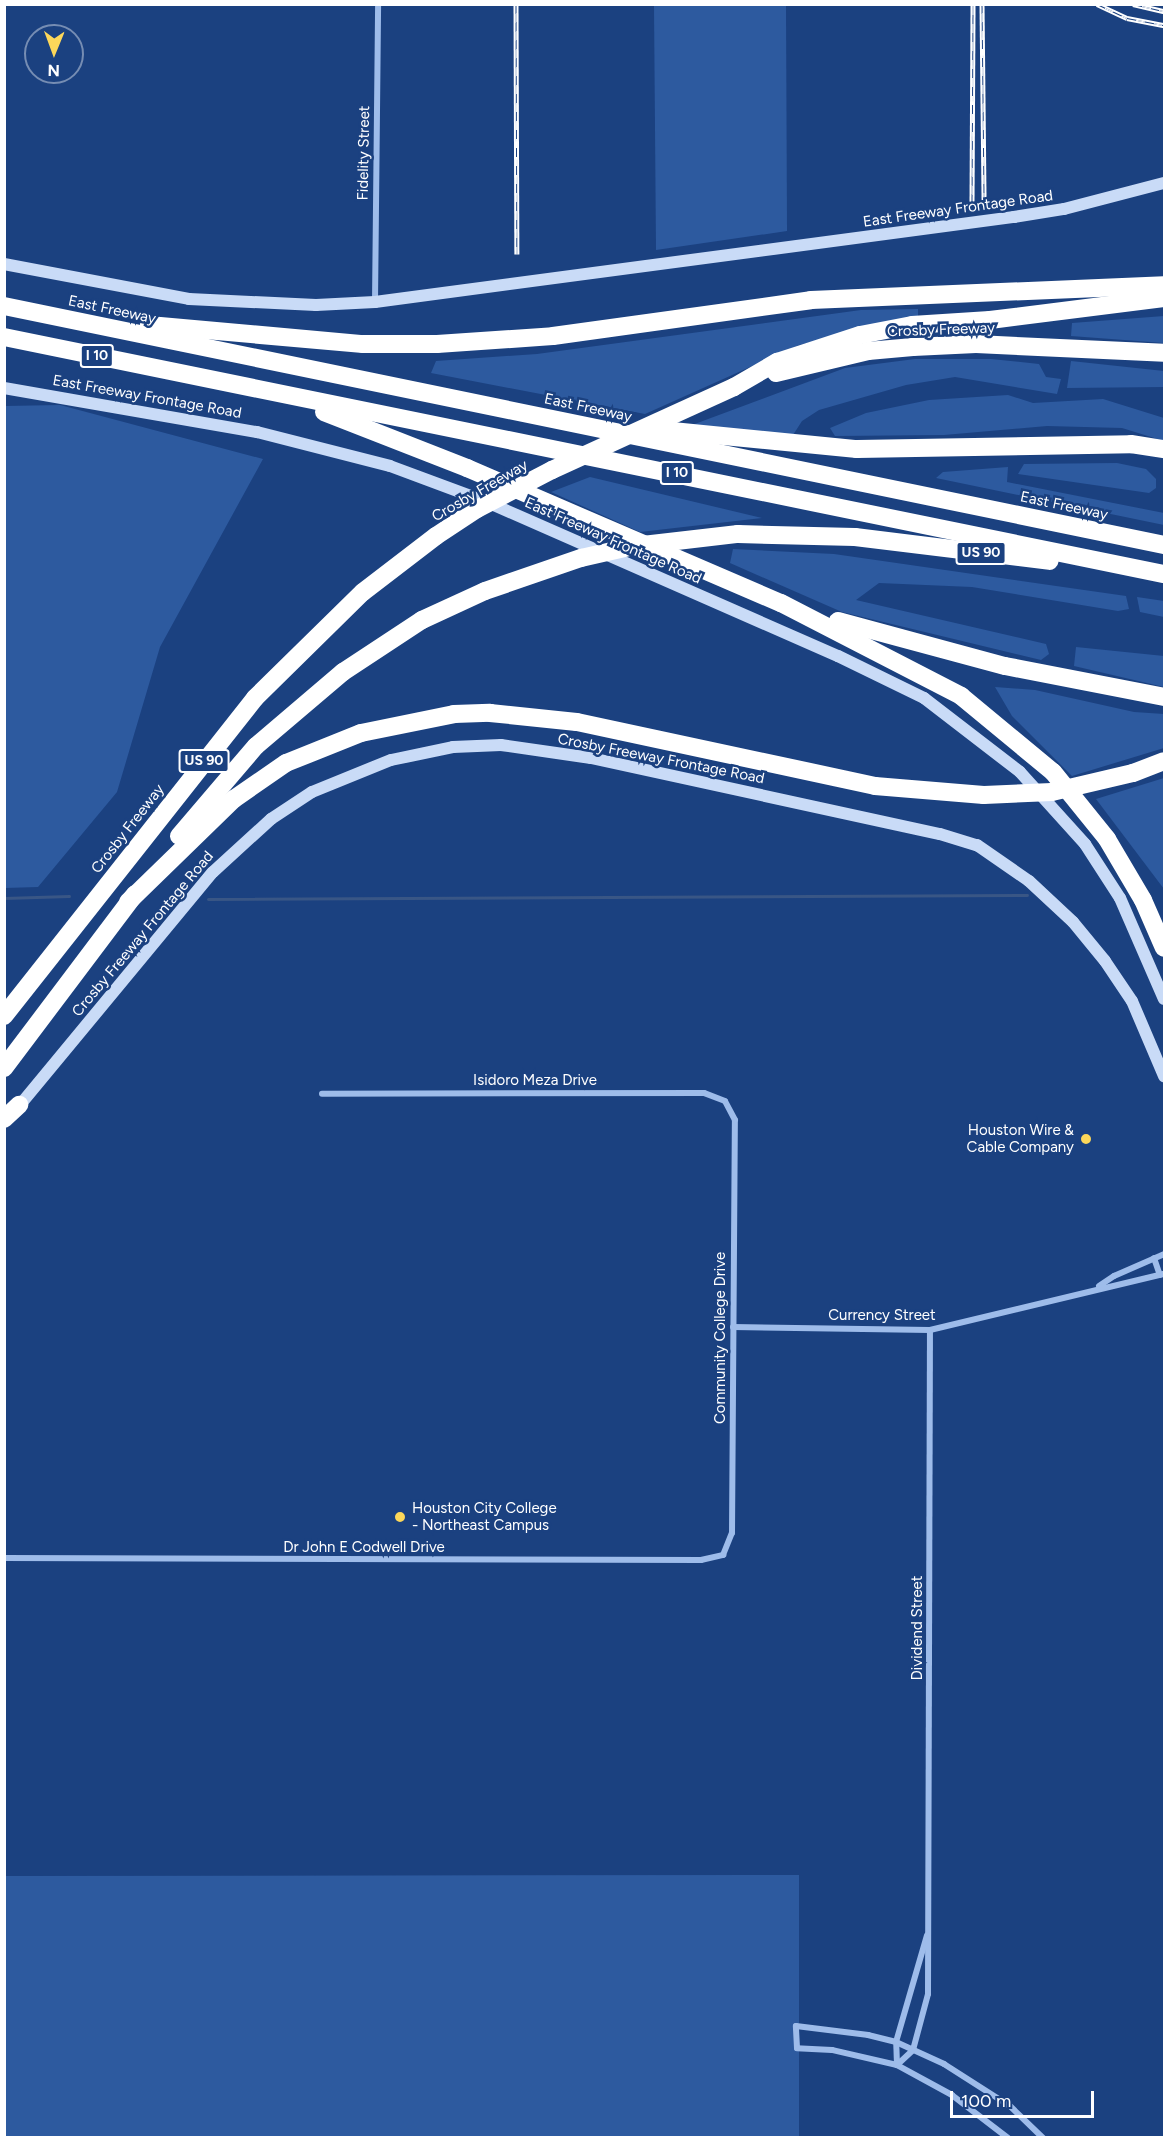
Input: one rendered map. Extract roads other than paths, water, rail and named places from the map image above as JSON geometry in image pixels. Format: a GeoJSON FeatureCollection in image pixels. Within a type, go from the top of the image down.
{"type":"FeatureCollection","features":[{"type":"Feature","properties":{"kind":"highway"},"geometry":{"type":"LineString","coordinates":[[54,316],[352,344],[437,344],[553,336],[811,300],[1164,285]]}},
{"type":"Feature","properties":{"kind":"highway"},"geometry":{"type":"LineString","coordinates":[[778,367],[860,335],[912,325],[990,320],[1164,298]]}},
{"type":"Feature","properties":{"kind":"highway","name":"East Freeway"},"geometry":{"type":"LineString","coordinates":[[4,306],[1164,545]]}},
{"type":"Feature","properties":{"kind":"highway","name":"I 10"},"geometry":{"type":"LineString","coordinates":[[4,337],[1164,574]]}},
{"type":"Feature","properties":{"kind":"highway","name":"Crosby Freeway"},"geometry":{"type":"LineString","coordinates":[[4,1016],[255,698],[363,592],[436,536],[477,509],[552,470],[778,367],[868,351],[913,346],[1048,347],[1164,353]]}},
{"type":"Feature","properties":{"kind":"highway"},"geometry":{"type":"LineString","coordinates":[[189,374],[268,394],[375,430],[781,603],[933,678],[982,710],[1022,742],[1053,772],[1107,839],[1143,900],[1164,948]]}},
{"type":"Feature","properties":{"kind":"highway"},"geometry":{"type":"LineString","coordinates":[[539,416],[823,447],[1131,444],[1164,449]]}},
{"type":"Feature","properties":{"kind":"highway","name":"US 90"},"geometry":{"type":"LineString","coordinates":[[4,1068],[128,902],[239,764],[299,707],[385,642],[485,591],[581,558],[623,548],[684,538],[738,534],[855,537],[1164,574]]}},
{"type":"Feature","properties":{"kind":"highway"},"geometry":{"type":"LineString","coordinates":[[781,603],[1005,666],[1164,697]]}},
{"type":"Feature","properties":{"kind":"highway"},"geometry":{"type":"LineString","coordinates":[[128,902],[234,800],[286,764],[361,733],[454,714],[490,713],[577,722],[875,786],[984,795],[1052,792],[1132,773],[1164,761]]}},
{"type":"Feature","properties":{"kind":"highway"},"geometry":{"type":"LineString","coordinates":[[4,1119],[19,1105]]}},
{"type":"Feature","properties":{"kind":"main road","name":"East Freeway Frontage Road"},"geometry":{"type":"LineString","coordinates":[[4,264],[189,299],[316,305],[375,302],[1024,215],[1164,183]]}},
{"type":"Feature","properties":{"kind":"main road","name":"East Freeway Frontage Road"},"geometry":{"type":"LineString","coordinates":[[4,388],[256,432],[390,466],[488,502],[838,656],[924,698],[990,747],[1065,820],[1119,896],[1164,999]]}},
{"type":"Feature","properties":{"kind":"main road","name":"Crosby Freeway Frontage Road"},"geometry":{"type":"LineString","coordinates":[[4,1124],[213,872],[271,819],[312,792],[391,760],[442,748],[501,745],[591,758],[940,834],[977,845],[1029,881],[1073,922],[1105,961],[1132,1001],[1164,1076]]}},
{"type":"Feature","properties":{"kind":"street","name":"Fidelity Street"},"geometry":{"type":"LineString","coordinates":[[375,302],[378,4]]}},
{"type":"Feature","properties":{"kind":"street","name":"Isidoro Meza Drive"},"geometry":{"type":"LineString","coordinates":[[322,1094],[704,1093],[725,1101],[735,1120]]}},
{"type":"Feature","properties":{"kind":"street","name":"Community College Drive"},"geometry":{"type":"LineString","coordinates":[[723,1555],[732,1533],[735,1120]]}},
{"type":"Feature","properties":{"kind":"street","name":"Currency Street"},"geometry":{"type":"LineString","coordinates":[[1099,1287],[1114,1276],[1164,1254]]}},
{"type":"Feature","properties":{"kind":"street"},"geometry":{"type":"LineString","coordinates":[[1154,1258],[1162,1275]]}},
{"type":"Feature","properties":{"kind":"street","name":"Currency Street"},"geometry":{"type":"LineString","coordinates":[[733,1327],[930,1330],[982,1321],[1099,1287],[1119,1287],[1162,1275]]}},
{"type":"Feature","properties":{"kind":"street","name":"Dividend Street"},"geometry":{"type":"LineString","coordinates":[[913,2050],[927,2002],[930,1925],[930,1330]]}},
{"type":"Feature","properties":{"kind":"street","name":"Dr John E Codwell Drive"},"geometry":{"type":"LineString","coordinates":[[4,1558],[701,1560],[723,1555]]}},
{"type":"Feature","properties":{"kind":"street","name":"Dividend Street"},"geometry":{"type":"LineString","coordinates":[[897,2065],[896,2042],[930,1925]]}},
{"type":"Feature","properties":{"kind":"street"},"geometry":{"type":"LineString","coordinates":[[1008,2138],[951,2095],[897,2065],[832,2050],[797,2048],[796,2026],[896,2042],[974,2080],[1010,2106],[1042,2138]]}},
{"type":"Feature","properties":{"kind":"street"},"geometry":{"type":"LineString","coordinates":[[897,2065],[913,2050]]}},
{"type":"Feature","properties":{"kind":"waterway"},"geometry":{"type":"LineString","coordinates":[[208,899],[1027,895]]}},
{"type":"Feature","properties":{"kind":"waterway"},"geometry":{"type":"LineString","coordinates":[[4,898],[69,896]]}},
{"type":"Feature","properties":{"kind":"railway"},"geometry":{"type":"LineString","coordinates":[[516,4],[517,254]]}},
{"type":"Feature","properties":{"kind":"railway"},"geometry":{"type":"LineString","coordinates":[[972,203],[973,4]]}},
{"type":"Feature","properties":{"kind":"railway"},"geometry":{"type":"LineString","coordinates":[[982,4],[984,201]]}},
{"type":"Feature","properties":{"kind":"railway"},"geometry":{"type":"LineString","coordinates":[[1097,4],[1127,18],[1164,25]]}},
{"type":"Feature","properties":{"kind":"railway"},"geometry":{"type":"LineString","coordinates":[[1133,4],[1164,11]]}},
{"type":"Feature","properties":{"kind":"place","name":"Houston Wire & Cable Company"},"geometry":{"type":"Point","coordinates":[1086,1139]}},
{"type":"Feature","properties":{"kind":"place","name":"Houston City College - Northeast Campus"},"geometry":{"type":"Point","coordinates":[400,1517]}}]}
